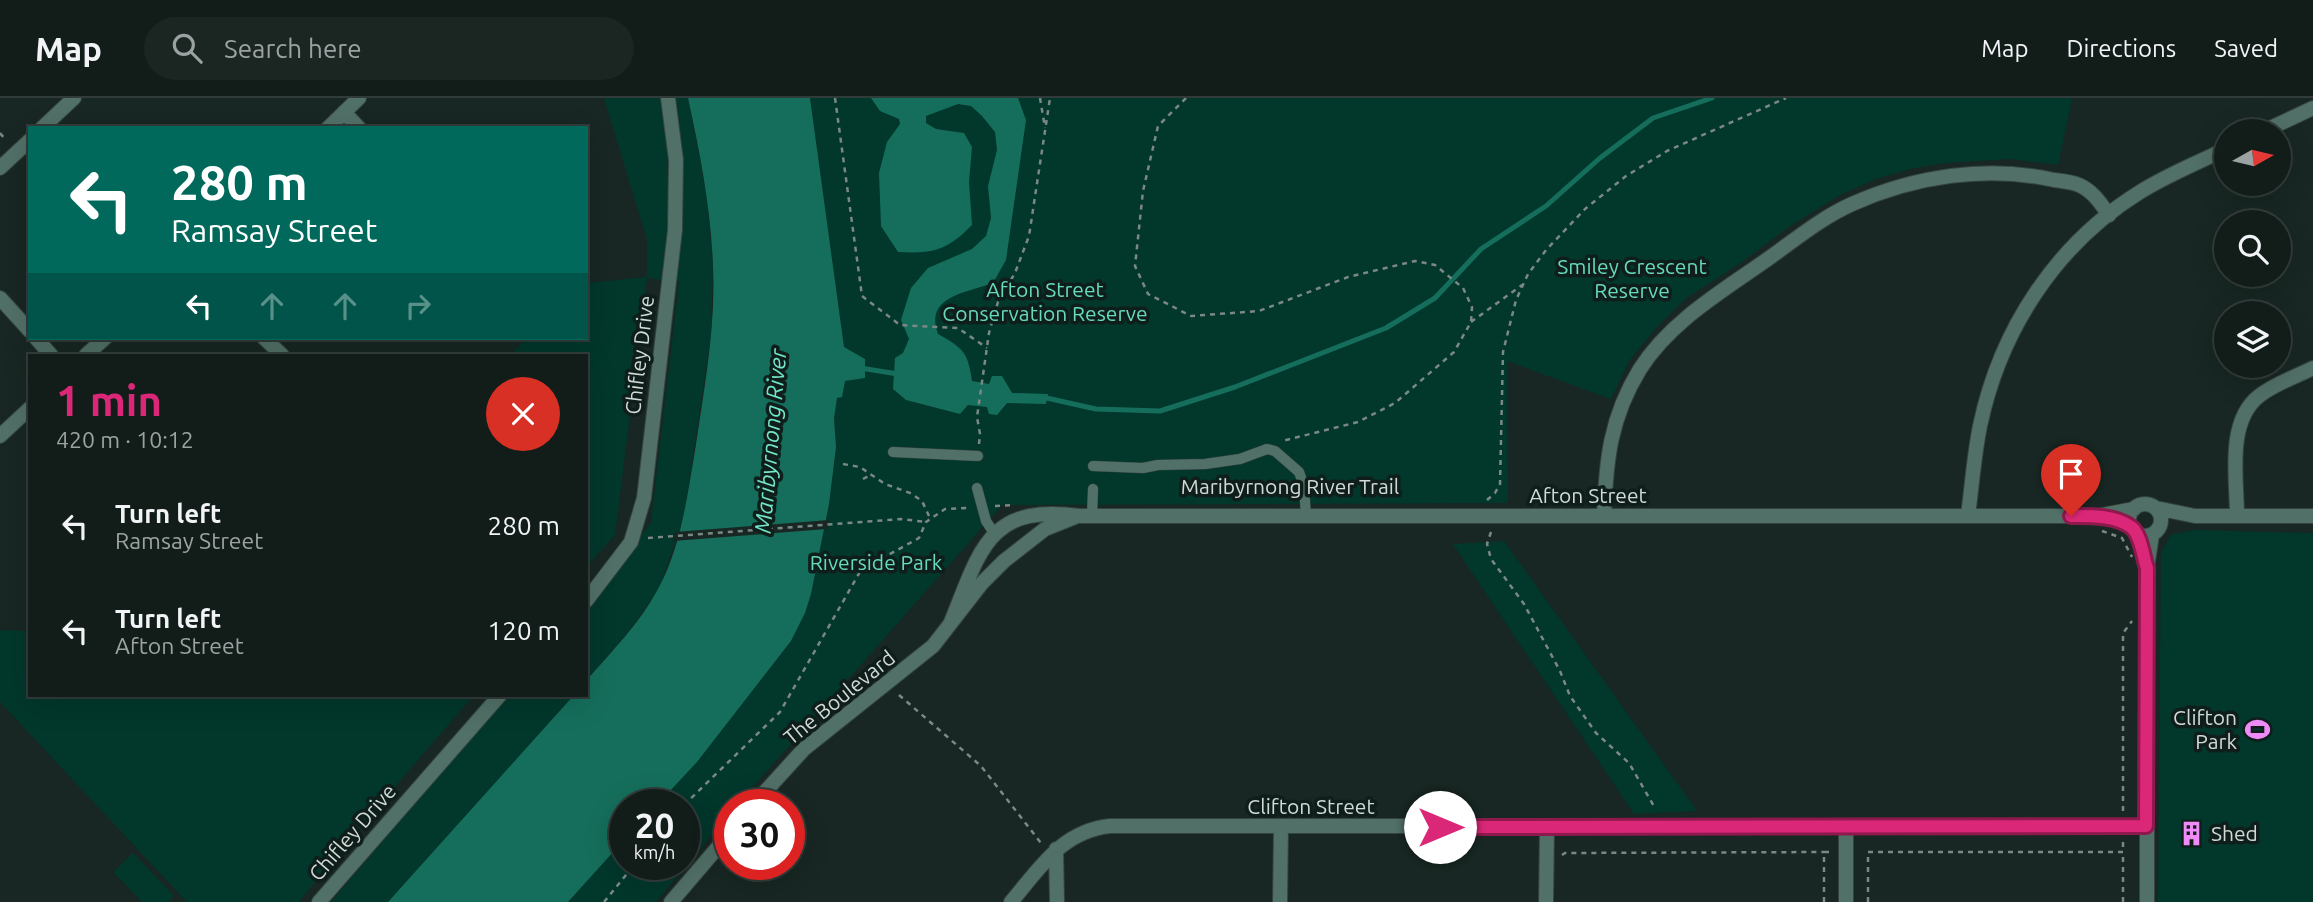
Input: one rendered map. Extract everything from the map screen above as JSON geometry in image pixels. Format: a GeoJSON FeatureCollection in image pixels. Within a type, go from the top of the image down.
{"type":"FeatureCollection","features":[{"type":"Feature","properties":{"kind":"street"},"geometry":{"type":"LineString","coordinates":[[44,126],[74,98]]}},
{"type":"Feature","properties":{"kind":"street"},"geometry":{"type":"LineString","coordinates":[[330,126],[359,98]]}},
{"type":"Feature","properties":{"kind":"street","name":"Chifley Drive"},"geometry":{"type":"LineString","coordinates":[[588,598],[631,542],[644,498],[675,230],[676,160],[668,98]]}},
{"type":"Feature","properties":{"kind":"street"},"geometry":{"type":"LineString","coordinates":[[2289,119],[2313,108]]}},
{"type":"Feature","properties":{"kind":"street"},"geometry":{"type":"LineString","coordinates":[[344,112],[357,126]]}},
{"type":"Feature","properties":{"kind":"street"},"geometry":{"type":"LineString","coordinates":[[0,167],[28,142]]}},
{"type":"Feature","properties":{"kind":"street"},"geometry":{"type":"LineString","coordinates":[[1968,515],[1979,429],[1995,370],[2008,340],[2039,286],[2076,243],[2109,215],[2154,184],[2214,155]]}},
{"type":"Feature","properties":{"kind":"street"},"geometry":{"type":"LineString","coordinates":[[1604,516],[1606,463],[1610,443],[1619,412],[1641,367],[1682,321],[1821,221],[1850,204],[1917,181],[1989,172],[2043,177],[2079,185],[2097,199],[2109,215]]}},
{"type":"Feature","properties":{"kind":"street"},"geometry":{"type":"LineString","coordinates":[[0,298],[28,329]]}},
{"type":"Feature","properties":{"kind":"street"},"geometry":{"type":"LineString","coordinates":[[38,340],[50,354]]}},
{"type":"Feature","properties":{"kind":"street"},"geometry":{"type":"LineString","coordinates":[[87,354],[103,340]]}},
{"type":"Feature","properties":{"kind":"street"},"geometry":{"type":"LineString","coordinates":[[266,340],[281,354]]}},
{"type":"Feature","properties":{"kind":"street"},"geometry":{"type":"LineString","coordinates":[[2237,516],[2238,438],[2243,416],[2258,396],[2313,368]]}},
{"type":"Feature","properties":{"kind":"street"},"geometry":{"type":"LineString","coordinates":[[0,436],[28,410]]}},
{"type":"Feature","properties":{"kind":"street"},"geometry":{"type":"LineString","coordinates":[[2147,902],[2141,564],[2130,517],[2134,509],[2142,505],[2195,516],[2313,516]]}},
{"type":"Feature","properties":{"kind":"street"},"geometry":{"type":"LineString","coordinates":[[2141,564],[2161,516],[2155,508]]}},
{"type":"Feature","properties":{"kind":"street","name":"Afton Street"},"geometry":{"type":"LineString","coordinates":[[2098,523],[2134,509]]}},
{"type":"Feature","properties":{"kind":"street","name":"The Boulevard"},"geometry":{"type":"LineString","coordinates":[[951,622],[977,560],[994,533],[1025,516],[1057,513],[1086,516]]}},
{"type":"Feature","properties":{"kind":"street","name":"Afton Street"},"geometry":{"type":"LineString","coordinates":[[1086,516],[1968,515],[2098,523],[2134,530]]}},
{"type":"Feature","properties":{"kind":"street","name":"The Boulevard"},"geometry":{"type":"LineString","coordinates":[[768,789],[804,749],[926,652],[982,583],[1026,541],[1056,523],[1086,516]]}},
{"type":"Feature","properties":{"kind":"street"},"geometry":{"type":"LineString","coordinates":[[2134,530],[2147,536],[2195,516]]}},
{"type":"Feature","properties":{"kind":"street","name":"Chifley Drive"},"geometry":{"type":"LineString","coordinates":[[318,902],[498,697]]}},
{"type":"Feature","properties":{"kind":"street","name":"Clifton Street"},"geometry":{"type":"LineString","coordinates":[[1011,902],[1056,849],[1069,839],[1091,828],[1110,826],[2146,826]]}},
{"type":"Feature","properties":{"kind":"street"},"geometry":{"type":"LineString","coordinates":[[1846,826],[1846,902]]}},
{"type":"Feature","properties":{"kind":"street"},"geometry":{"type":"LineString","coordinates":[[1280,902],[1281,827]]}},
{"type":"Feature","properties":{"kind":"street"},"geometry":{"type":"LineString","coordinates":[[1546,827],[1546,902]]}},
{"type":"Feature","properties":{"kind":"street"},"geometry":{"type":"LineString","coordinates":[[1056,849],[1057,902]]}},
{"type":"Feature","properties":{"kind":"street"},"geometry":{"type":"LineString","coordinates":[[671,902],[714,852]]}},
{"type":"Feature","properties":{"kind":"lane"},"geometry":{"type":"LineString","coordinates":[[1093,466],[1143,468],[1205,464],[1240,459],[1267,449],[1281,453],[1299,472],[1304,486],[1306,516]]}},
{"type":"Feature","properties":{"kind":"lane"},"geometry":{"type":"LineString","coordinates":[[893,452],[978,456]]}},
{"type":"Feature","properties":{"kind":"lane"},"geometry":{"type":"LineString","coordinates":[[977,488],[986,521],[994,533]]}},
{"type":"Feature","properties":{"kind":"lane"},"geometry":{"type":"LineString","coordinates":[[1086,516],[1093,488]]}},
{"type":"Feature","properties":{"kind":"path"},"geometry":{"type":"LineString","coordinates":[[835,98],[862,296],[900,325],[958,328],[987,348]]}},
{"type":"Feature","properties":{"kind":"path"},"geometry":{"type":"LineString","coordinates":[[1040,98],[1045,131]]}},
{"type":"Feature","properties":{"kind":"path"},"geometry":{"type":"LineString","coordinates":[[978,456],[980,434],[977,418],[989,333],[998,302],[1015,273],[1029,236],[1050,98]]}},
{"type":"Feature","properties":{"kind":"path"},"geometry":{"type":"LineString","coordinates":[[1186,98],[1158,126],[1143,191],[1135,266],[1148,294],[1191,316],[1259,311],[1348,277],[1404,262],[1435,265],[1463,288],[1472,307],[1471,323]]}},
{"type":"Feature","properties":{"kind":"path"},"geometry":{"type":"LineString","coordinates":[[1267,449],[1284,440],[1358,422],[1395,403],[1454,352],[1471,323],[1522,284],[1546,250],[1607,189],[1667,151],[1786,98]]}},
{"type":"Feature","properties":{"kind":"path"},"geometry":{"type":"LineString","coordinates":[[0,133],[5,139]]}},
{"type":"Feature","properties":{"kind":"path"},"geometry":{"type":"LineString","coordinates":[[1482,501],[1493,496],[1499,489],[1503,352],[1522,284]]}},
{"type":"Feature","properties":{"kind":"path"},"geometry":{"type":"LineString","coordinates":[[843,464],[860,467],[885,484],[910,493],[922,501],[930,518]]}},
{"type":"Feature","properties":{"kind":"path"},"geometry":{"type":"LineString","coordinates":[[863,479],[872,474]]}},
{"type":"Feature","properties":{"kind":"path"},"geometry":{"type":"LineString","coordinates":[[1493,496],[1497,516],[1487,544],[1491,559],[1524,604],[1583,716],[1629,763],[1655,808]]}},
{"type":"Feature","properties":{"kind":"path"},"geometry":{"type":"LineString","coordinates":[[700,790],[780,712],[861,570],[919,538],[926,522],[944,509],[1015,505]]}},
{"type":"Feature","properties":{"kind":"path"},"geometry":{"type":"LineString","coordinates":[[645,538],[901,519],[926,522]]}},
{"type":"Feature","properties":{"kind":"path"},"geometry":{"type":"LineString","coordinates":[[2098,523],[2122,538],[2141,564]]}},
{"type":"Feature","properties":{"kind":"path"},"geometry":{"type":"LineString","coordinates":[[2123,902],[2123,633],[2134,618]]}},
{"type":"Feature","properties":{"kind":"path"},"geometry":{"type":"LineString","coordinates":[[895,691],[981,766],[1041,843]]}},
{"type":"Feature","properties":{"kind":"path"},"geometry":{"type":"LineString","coordinates":[[1559,860],[1565,853],[1824,852]]}},
{"type":"Feature","properties":{"kind":"path"},"geometry":{"type":"LineString","coordinates":[[1868,902],[1868,852],[2123,852]]}},
{"type":"Feature","properties":{"kind":"path"},"geometry":{"type":"LineString","coordinates":[[604,902],[622,880]]}},
{"type":"Feature","properties":{"kind":"green space"},"geometry":{"type":"Polygon","coordinates":[[[604,98],[688,98],[707,197],[713,267],[711,336],[684,517],[659,589],[629,631],[588,679],[588,598],[651,523],[679,282],[647,278],[615,535],[588,565],[588,354],[511,354],[525,340],[588,340],[588,283],[647,277],[647,240],[604,98]]]}},
{"type":"Feature","properties":{"kind":"green space","name":"Afton Street Conservation Reserve"},"geometry":{"type":"Polygon","coordinates":[[[810,98],[2072,98],[2058,165],[2011,159],[1944,163],[1876,179],[1840,195],[1790,226],[1742,262],[1685,299],[1629,361],[1611,399],[1507,361],[1508,503],[1002,505],[751,789],[714,789],[714,832],[700,849],[700,789],[672,789],[697,762],[791,641],[805,613],[829,504],[836,447],[834,418],[837,398],[842,396],[844,347],[810,98]]]}},
{"type":"Feature","properties":{"kind":"green space","name":"Clifton Park"},"geometry":{"type":"Polygon","coordinates":[[[2193,530],[2313,533],[2313,902],[2158,902],[2161,552],[2171,535],[2193,530]]]}},
{"type":"Feature","properties":{"kind":"green space"},"geometry":{"type":"Polygon","coordinates":[[[1504,541],[1697,811],[1634,814],[1453,544],[1504,541]]]}},
{"type":"Feature","properties":{"kind":"green space"},"geometry":{"type":"Polygon","coordinates":[[[0,630],[28,631],[28,697],[472,697],[299,902],[187,902],[0,702],[0,630]]]}},
{"type":"Feature","properties":{"kind":"green space"},"geometry":{"type":"Polygon","coordinates":[[[505,697],[572,697],[388,902],[331,902],[505,697]]]}},
{"type":"Feature","properties":{"kind":"green space"},"geometry":{"type":"Polygon","coordinates":[[[133,853],[174,896],[168,902],[142,902],[113,872],[133,853]]]}},
{"type":"Feature","properties":{"kind":"green space","name":"Afton Street Conservation Reserve"},"geometry":{"type":"Polygon","coordinates":[[[609,857],[609,880],[674,880],[656,902],[568,902],[609,857]]]}},
{"type":"Feature","properties":{"kind":"water","name":"Maribyrnong River"},"geometry":{"type":"Polygon","coordinates":[[[688,98],[810,98],[844,347],[865,359],[865,378],[845,381],[842,397],[837,398],[834,418],[836,447],[829,504],[805,613],[791,641],[697,762],[672,789],[609,789],[609,857],[568,902],[388,902],[572,697],[588,697],[588,679],[643,614],[666,573],[682,522],[708,358],[713,312],[713,266],[707,202],[688,98]]]}},
{"type":"Feature","properties":{"kind":"water"},"geometry":{"type":"Polygon","coordinates":[[[871,98],[1018,98],[1026,120],[1006,260],[993,283],[950,298],[937,311],[935,321],[938,334],[963,352],[969,363],[972,381],[989,384],[992,376],[1002,376],[1012,393],[1048,394],[1046,404],[1007,403],[997,415],[989,414],[987,407],[968,405],[960,414],[906,400],[893,389],[895,358],[903,353],[909,339],[901,320],[911,288],[928,268],[972,249],[986,236],[991,218],[988,186],[997,150],[995,132],[971,106],[958,104],[926,116],[926,123],[936,129],[964,133],[972,147],[969,182],[972,225],[955,240],[939,249],[898,252],[881,226],[879,173],[887,142],[900,124],[899,119],[880,111],[871,98]]]}},
{"type":"Feature","properties":{"kind":"pier"},"geometry":{"type":"Polygon","coordinates":[[[829,520],[827,529],[673,541],[675,532],[829,520]]]}},
{"type":"Feature","properties":{"kind":"waterway"},"geometry":{"type":"LineString","coordinates":[[1042,397],[1096,409],[1160,411],[1235,387],[1386,328],[1435,298],[1481,249],[1546,206],[1600,158],[1653,118],[1712,98]]}},
{"type":"Feature","properties":{"kind":"waterway"},"geometry":{"type":"LineString","coordinates":[[860,368],[898,374]]}},
{"type":"Feature","properties":{"kind":"place","name":"Clifton Park"},"geometry":{"type":"Point","coordinates":[2257,729]}},
{"type":"Feature","properties":{"kind":"place","name":"Shed"},"geometry":{"type":"Point","coordinates":[2191,833]}},
{"type":"Feature","properties":{"kind":"route"},"geometry":{"type":"LineString","coordinates":[[1440,827],[2146,826],[2147,568],[2136,533],[2131,527],[2096,516],[2071,516]]}},
{"type":"Feature","properties":{"kind":"park label","name":"Smiley Crescent Reserve"},"geometry":{"type":"Point","coordinates":[1632,278]}},
{"type":"Feature","properties":{"kind":"park label","name":"Riverside Park"},"geometry":{"type":"Point","coordinates":[876,562]}}]}
